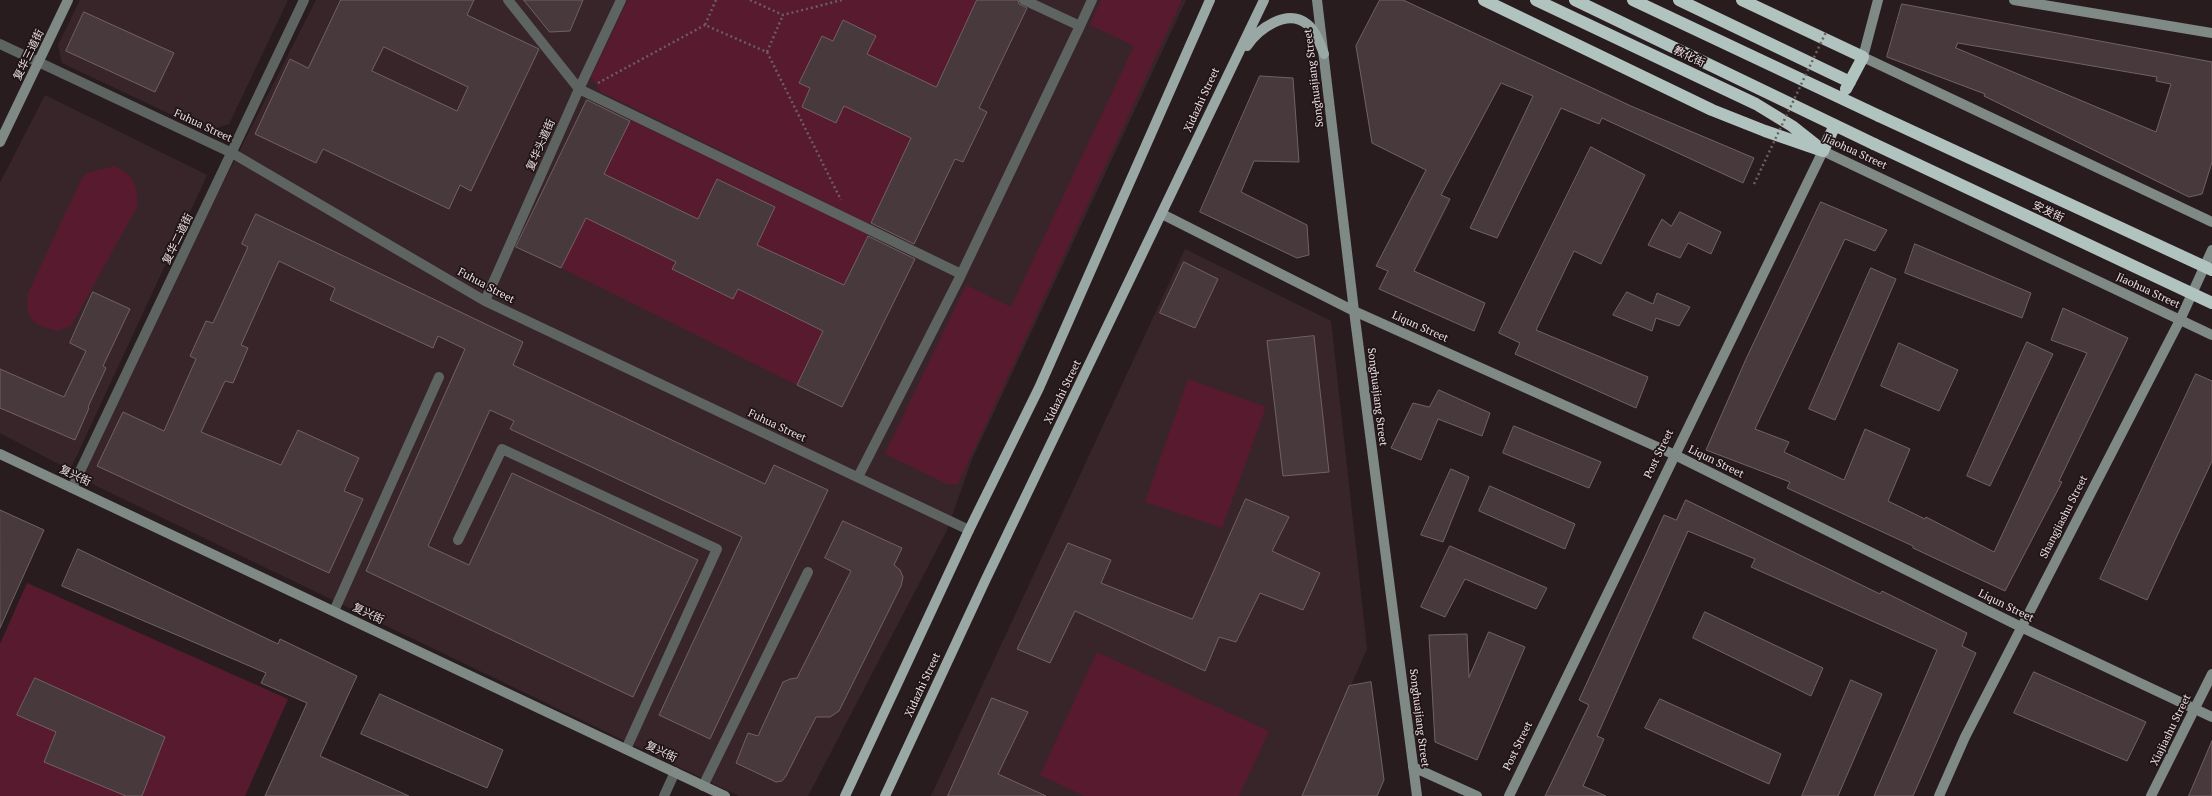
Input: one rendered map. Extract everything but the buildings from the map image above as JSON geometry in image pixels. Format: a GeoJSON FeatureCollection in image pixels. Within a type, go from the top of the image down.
{"type":"FeatureCollection","features":[{"type":"Feature","properties":{"kind":"highway","name":"Jiaohua Street"},"geometry":{"type":"LineString","coordinates":[[1484,0],[1712,110],[1765,131],[1823,151]]}},
{"type":"Feature","properties":{"kind":"highway","name":"教化街"},"geometry":{"type":"LineString","coordinates":[[1536,0],[1756,104],[1792,126],[1823,151]]}},
{"type":"Feature","properties":{"kind":"highway","name":"Jiaohua Street"},"geometry":{"type":"LineString","coordinates":[[1575,0],[1874,144]]}},
{"type":"Feature","properties":{"kind":"highway"},"geometry":{"type":"LineString","coordinates":[[1633,0],[1841,97],[1863,57],[1742,0]]}},
{"type":"Feature","properties":{"kind":"highway"},"geometry":{"type":"LineString","coordinates":[[1679,0],[1850,82]]}},
{"type":"Feature","properties":{"kind":"highway","name":"安发街"},"geometry":{"type":"LineString","coordinates":[[1841,97],[2212,270]]}},
{"type":"Feature","properties":{"kind":"highway","name":"Post Street"},"geometry":{"type":"LineString","coordinates":[[1823,151],[1835,125]]}},
{"type":"Feature","properties":{"kind":"highway","name":"安发街"},"geometry":{"type":"LineString","coordinates":[[1874,144],[2212,303]]}},
{"type":"Feature","properties":{"kind":"main road"},"geometry":{"type":"LineString","coordinates":[[845,796],[969,530],[1039,388],[1210,0]]}},
{"type":"Feature","properties":{"kind":"main road","name":"Xidazhi Street"},"geometry":{"type":"LineString","coordinates":[[885,796],[985,581],[1264,0]]}},
{"type":"Feature","properties":{"kind":"main road"},"geometry":{"type":"LineString","coordinates":[[1228,74],[1252,38],[1267,26],[1279,21],[1301,20],[1308,25],[1317,37],[1324,54]]}},
{"type":"Feature","properties":{"kind":"street","name":"复华三道街"},"geometry":{"type":"LineString","coordinates":[[0,142],[68,0]]}},
{"type":"Feature","properties":{"kind":"street","name":"复华二道街"},"geometry":{"type":"LineString","coordinates":[[72,488],[304,0]]}},
{"type":"Feature","properties":{"kind":"street"},"geometry":{"type":"LineString","coordinates":[[508,0],[579,89],[961,274]]}},
{"type":"Feature","properties":{"kind":"street","name":"复华头道街"},"geometry":{"type":"LineString","coordinates":[[485,301],[579,89],[621,0]]}},
{"type":"Feature","properties":{"kind":"street"},"geometry":{"type":"LineString","coordinates":[[1024,0],[1080,26]]}},
{"type":"Feature","properties":{"kind":"street"},"geometry":{"type":"LineString","coordinates":[[858,477],[961,274],[1092,0]]}},
{"type":"Feature","properties":{"kind":"street","name":"Songhuajiang Street"},"geometry":{"type":"LineString","coordinates":[[1317,0],[1354,311],[1417,796]]}},
{"type":"Feature","properties":{"kind":"street"},"geometry":{"type":"LineString","coordinates":[[1878,0],[1863,57],[2212,222]]}},
{"type":"Feature","properties":{"kind":"street"},"geometry":{"type":"LineString","coordinates":[[2014,0],[2212,33]]}},
{"type":"Feature","properties":{"kind":"street","name":"Fuhua Street"},"geometry":{"type":"LineString","coordinates":[[0,44],[232,153],[485,301],[969,530]]}},
{"type":"Feature","properties":{"kind":"street","name":"Jiaohua Street"},"geometry":{"type":"LineString","coordinates":[[1823,151],[2212,335]]}},
{"type":"Feature","properties":{"kind":"street","name":"Post Street"},"geometry":{"type":"LineString","coordinates":[[1508,796],[1673,454],[1823,151]]}},
{"type":"Feature","properties":{"kind":"street","name":"Liqun Street"},"geometry":{"type":"LineString","coordinates":[[1162,214],[1354,311],[1673,454],[2021,627],[2212,717]]}},
{"type":"Feature","properties":{"kind":"street","name":"Shangjiashu Street"},"geometry":{"type":"LineString","coordinates":[[1939,796],[1965,737],[2180,320],[2212,250]]}},
{"type":"Feature","properties":{"kind":"street"},"geometry":{"type":"LineString","coordinates":[[334,611],[439,377]]}},
{"type":"Feature","properties":{"kind":"street"},"geometry":{"type":"LineString","coordinates":[[458,540],[502,449],[717,549],[626,749]]}},
{"type":"Feature","properties":{"kind":"street","name":"复兴街"},"geometry":{"type":"LineString","coordinates":[[0,454],[725,796]]}},
{"type":"Feature","properties":{"kind":"street"},"geometry":{"type":"LineString","coordinates":[[704,786],[808,572]]}},
{"type":"Feature","properties":{"kind":"street","name":"Xiajiashu Street"},"geometry":{"type":"LineString","coordinates":[[2151,796],[2212,674]]}},
{"type":"Feature","properties":{"kind":"street"},"geometry":{"type":"LineString","coordinates":[[1413,766],[1477,796]]}},
{"type":"Feature","properties":{"kind":"street"},"geometry":{"type":"LineString","coordinates":[[664,796],[676,772]]}},
{"type":"Feature","properties":{"kind":"path"},"geometry":{"type":"LineString","coordinates":[[579,89],[596,84],[705,25],[716,0]]}},
{"type":"Feature","properties":{"kind":"path"},"geometry":{"type":"LineString","coordinates":[[750,0],[783,15],[842,0]]}},
{"type":"Feature","properties":{"kind":"path"},"geometry":{"type":"LineString","coordinates":[[767,52],[783,15]]}},
{"type":"Feature","properties":{"kind":"path"},"geometry":{"type":"LineString","coordinates":[[705,25],[767,52],[851,220]]}},
{"type":"Feature","properties":{"kind":"path"},"geometry":{"type":"LineString","coordinates":[[1754,184],[1826,32]]}},
{"type":"Feature","properties":{"kind":"shaded area"},"geometry":{"type":"Polygon","coordinates":[[[80,0],[288,0],[229,124],[206,131],[62,63],[58,45],[80,0]]]}},
{"type":"Feature","properties":{"kind":"shaded area"},"geometry":{"type":"Polygon","coordinates":[[[316,0],[1186,0],[972,459],[947,530],[808,796],[739,796],[80,478],[217,195],[316,0]]]}},
{"type":"Feature","properties":{"kind":"shaded area"},"geometry":{"type":"Polygon","coordinates":[[[628,0],[977,0],[931,96],[867,54],[876,36],[843,20],[833,41],[822,36],[799,83],[810,88],[802,107],[836,123],[844,106],[900,133],[916,129],[870,224],[601,92],[591,77],[628,0]]]}},
{"type":"Feature","properties":{"kind":"shaded area"},"geometry":{"type":"Polygon","coordinates":[[[1101,0],[1182,0],[958,484],[947,484],[885,454],[966,285],[1011,307],[1134,46],[1090,25],[1101,0]]]}},
{"type":"Feature","properties":{"kind":"shaded area"},"geometry":{"type":"Polygon","coordinates":[[[45,95],[207,175],[70,470],[0,433],[0,183],[45,95]]]}},
{"type":"Feature","properties":{"kind":"shaded area"},"geometry":{"type":"Polygon","coordinates":[[[630,120],[869,234],[844,285],[757,245],[775,207],[717,179],[698,219],[604,174],[630,120]]]}},
{"type":"Feature","properties":{"kind":"shaded area"},"geometry":{"type":"Polygon","coordinates":[[[115,166],[131,177],[135,185],[138,205],[71,326],[58,331],[42,326],[32,320],[29,315],[27,309],[28,293],[80,182],[86,173],[115,166]]]}},
{"type":"Feature","properties":{"kind":"shaded area"},"geometry":{"type":"Polygon","coordinates":[[[586,218],[676,262],[673,269],[733,299],[738,289],[823,331],[797,385],[561,268],[586,218]]]}},
{"type":"Feature","properties":{"kind":"shaded area"},"geometry":{"type":"Polygon","coordinates":[[[1185,249],[1331,321],[1367,649],[1302,796],[931,796],[1185,249]]]}},
{"type":"Feature","properties":{"kind":"shaded area"},"geometry":{"type":"Polygon","coordinates":[[[1188,379],[1266,407],[1222,528],[1145,502],[1188,379]]]}},
{"type":"Feature","properties":{"kind":"shaded area"},"geometry":{"type":"Polygon","coordinates":[[[27,583],[288,699],[245,796],[0,796],[0,644],[27,583]]]}},
{"type":"Feature","properties":{"kind":"shaded area"},"geometry":{"type":"Polygon","coordinates":[[[1097,652],[1269,731],[1239,796],[1084,796],[1040,775],[1097,652]]]}}]}
